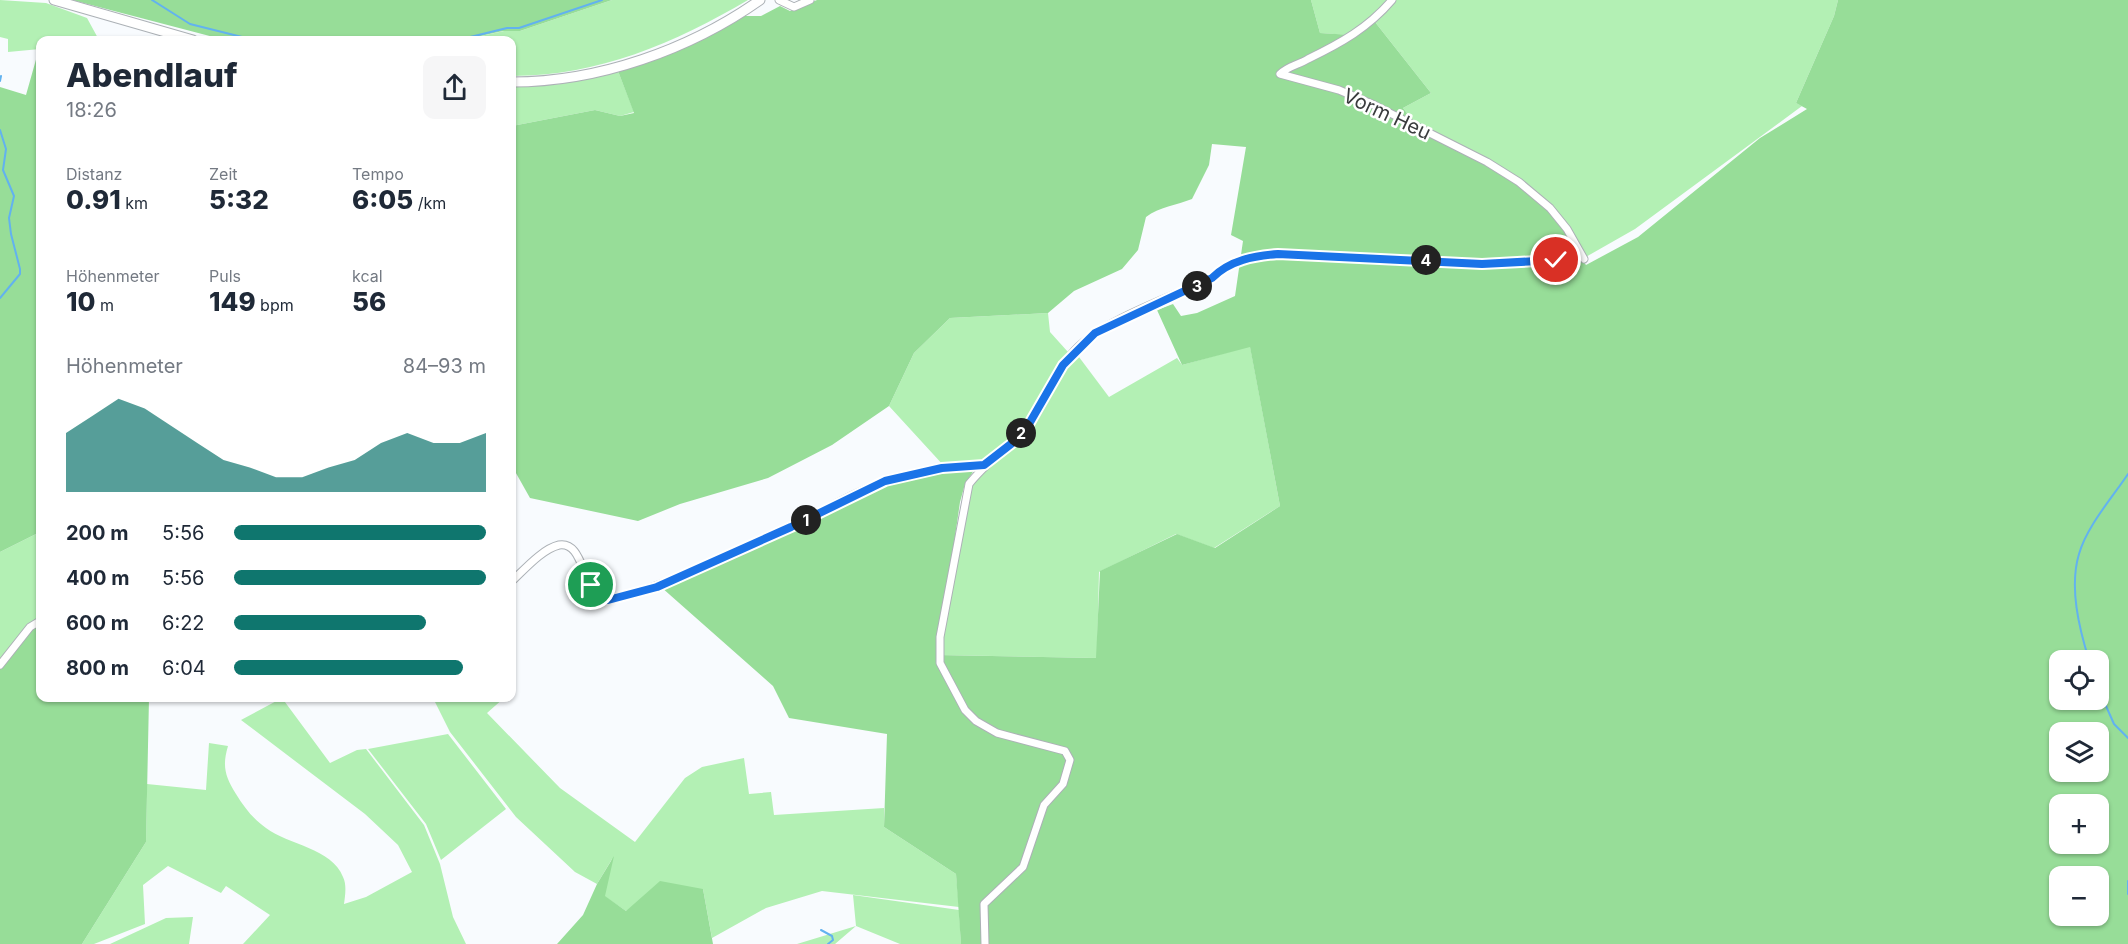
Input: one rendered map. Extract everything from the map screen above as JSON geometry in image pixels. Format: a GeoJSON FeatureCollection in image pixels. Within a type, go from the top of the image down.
{"type":"FeatureCollection","features":[{"type":"Feature","properties":{"kind":"main road"},"geometry":{"type":"LineString","coordinates":[[54,0],[179,36]]}},
{"type":"Feature","properties":{"kind":"main road"},"geometry":{"type":"LineString","coordinates":[[516,82],[560,79],[640,60],[702,33],[760,0]]}},
{"type":"Feature","properties":{"kind":"street"},"geometry":{"type":"LineString","coordinates":[[779,0],[794,7],[810,0]]}},
{"type":"Feature","properties":{"kind":"street","name":"Vorm Heu"},"geometry":{"type":"LineString","coordinates":[[1392,0],[1374,21],[1306,60],[1286,68],[1280,74],[1339,90],[1374,105],[1486,162],[1519,182],[1550,208],[1567,229],[1584,259]]}},
{"type":"Feature","properties":{"kind":"street"},"geometry":{"type":"LineString","coordinates":[[985,944],[984,904],[1023,867],[1044,805],[1063,784],[1070,760],[1065,751],[997,733],[976,721],[965,710],[940,663],[940,637],[969,484],[984,465],[1011,444],[1029,424],[1063,365],[1095,333],[1212,278],[1221,268],[1251,256],[1278,254],[1482,264],[1556,260],[1574,244]]}},
{"type":"Feature","properties":{"kind":"street"},"geometry":{"type":"LineString","coordinates":[[516,578],[544,553],[558,545],[568,546],[575,553],[597,594],[608,600],[617,598],[657,587],[791,527],[875,485],[925,471],[984,465]]}},
{"type":"Feature","properties":{"kind":"street"},"geometry":{"type":"LineString","coordinates":[[0,664],[30,627],[36,623]]}},
{"type":"Feature","properties":{"kind":"green space"},"geometry":{"type":"Polygon","coordinates":[[[0,0],[46,3],[87,18],[97,36],[36,36],[36,49],[8,52],[8,39],[0,37],[0,0]]]}},
{"type":"Feature","properties":{"kind":"green space"},"geometry":{"type":"Polygon","coordinates":[[[72,0],[612,0],[520,31],[503,31],[480,36],[210,36],[72,0]]]}},
{"type":"Feature","properties":{"kind":"green space"},"geometry":{"type":"Polygon","coordinates":[[[612,0],[748,0],[664,43],[635,54],[575,70],[516,76],[516,36],[481,36],[504,31],[520,31],[612,0]]]}},
{"type":"Feature","properties":{"kind":"green space"},"geometry":{"type":"Polygon","coordinates":[[[817,0],[1311,0],[1320,33],[1352,35],[1375,22],[1431,93],[1403,108],[1417,126],[1519,184],[1549,210],[1566,229],[1571,245],[1586,265],[1638,237],[1760,138],[1807,109],[1796,103],[1834,16],[1838,0],[2128,0],[2128,944],[961,944],[956,874],[884,827],[887,734],[789,718],[773,686],[661,587],[887,484],[914,477],[976,467],[965,484],[960,502],[938,655],[1096,658],[1100,571],[1177,534],[1215,548],[1280,506],[1250,347],[1182,365],[1157,310],[1173,304],[1181,316],[1197,313],[1235,296],[1243,241],[1231,235],[1246,147],[1212,144],[1209,165],[1192,199],[1162,208],[1146,217],[1138,250],[1122,269],[1074,291],[1048,313],[950,318],[914,353],[889,406],[832,445],[768,478],[680,504],[638,521],[530,498],[516,473],[516,125],[595,110],[620,116],[634,113],[618,71],[661,58],[745,16],[761,16],[780,6],[790,11],[817,0]]]}},
{"type":"Feature","properties":{"kind":"green space"},"geometry":{"type":"Polygon","coordinates":[[[1311,0],[1390,0],[1373,19],[1349,35],[1320,33],[1311,0]]]}},
{"type":"Feature","properties":{"kind":"green space"},"geometry":{"type":"Polygon","coordinates":[[[1393,0],[1838,0],[1834,16],[1796,103],[1802,106],[1635,229],[1584,258],[1567,227],[1417,126],[1403,108],[1431,93],[1375,22],[1393,0]]]}},
{"type":"Feature","properties":{"kind":"green space"},"geometry":{"type":"Polygon","coordinates":[[[36,60],[36,534],[0,552],[0,87],[26,95],[36,60]]]}},
{"type":"Feature","properties":{"kind":"green space"},"geometry":{"type":"Polygon","coordinates":[[[618,71],[634,112],[620,116],[595,110],[516,125],[516,87],[561,84],[618,71]]]}},
{"type":"Feature","properties":{"kind":"green space"},"geometry":{"type":"Polygon","coordinates":[[[1048,313],[1050,332],[1068,352],[1031,413],[1008,443],[995,453],[981,460],[944,466],[889,406],[914,353],[950,318],[1048,313]]]}},
{"type":"Feature","properties":{"kind":"green space"},"geometry":{"type":"Polygon","coordinates":[[[1250,346],[1280,506],[1214,548],[1176,534],[1099,572],[1097,658],[942,655],[942,638],[972,484],[1029,427],[1076,353],[1109,397],[1177,358],[1182,365],[1250,346]]]}},
{"type":"Feature","properties":{"kind":"green space"},"geometry":{"type":"Polygon","coordinates":[[[36,534],[36,624],[0,661],[0,552],[36,534]]]}},
{"type":"Feature","properties":{"kind":"green space"},"geometry":{"type":"Polygon","coordinates":[[[36,626],[36,702],[149,702],[146,842],[82,944],[0,944],[0,668],[36,626]]]}},
{"type":"Feature","properties":{"kind":"green space"},"geometry":{"type":"Polygon","coordinates":[[[275,702],[285,702],[330,763],[357,750],[366,749],[424,825],[440,864],[453,917],[466,944],[243,944],[270,915],[226,886],[221,893],[168,866],[143,885],[145,924],[94,944],[82,944],[146,842],[147,784],[206,790],[209,743],[228,746],[225,759],[227,776],[239,799],[257,821],[275,834],[320,853],[337,867],[345,883],[344,904],[366,897],[412,872],[398,845],[365,814],[241,720],[275,702]]]}},
{"type":"Feature","properties":{"kind":"green space"},"geometry":{"type":"Polygon","coordinates":[[[435,702],[499,702],[487,713],[560,788],[635,842],[685,778],[702,767],[744,758],[749,794],[771,792],[774,815],[884,808],[884,827],[956,874],[959,907],[822,891],[766,908],[712,938],[703,889],[626,911],[604,896],[612,859],[597,884],[575,872],[516,817],[450,732],[435,702]]]}},
{"type":"Feature","properties":{"kind":"green space"},"geometry":{"type":"Polygon","coordinates":[[[448,734],[506,809],[441,860],[426,824],[368,749],[448,734]]]}},
{"type":"Feature","properties":{"kind":"green space"},"geometry":{"type":"Polygon","coordinates":[[[614,856],[605,896],[626,911],[660,881],[703,889],[713,944],[557,944],[583,915],[597,884],[614,856]]]}},
{"type":"Feature","properties":{"kind":"green space"},"geometry":{"type":"Polygon","coordinates":[[[853,895],[959,910],[961,944],[900,944],[856,926],[853,895]]]}},
{"type":"Feature","properties":{"kind":"green space"},"geometry":{"type":"Polygon","coordinates":[[[193,917],[189,944],[110,944],[166,918],[193,917]]]}},
{"type":"Feature","properties":{"kind":"green space"},"geometry":{"type":"Polygon","coordinates":[[[856,926],[835,944],[797,944],[856,926]]]}},
{"type":"Feature","properties":{"kind":"waterway"},"geometry":{"type":"LineString","coordinates":[[152,0],[190,24],[238,36]]}},
{"type":"Feature","properties":{"kind":"waterway"},"geometry":{"type":"LineString","coordinates":[[474,36],[507,28],[519,28],[602,0]]}},
{"type":"Feature","properties":{"kind":"waterway"},"geometry":{"type":"LineString","coordinates":[[0,81],[1,76]]}},
{"type":"Feature","properties":{"kind":"waterway"},"geometry":{"type":"LineString","coordinates":[[0,130],[6,149],[3,170],[14,196],[9,218],[20,269],[20,274],[0,298]]}},
{"type":"Feature","properties":{"kind":"waterway"},"geometry":{"type":"LineString","coordinates":[[2086,650],[2075,594],[2079,554],[2100,512],[2128,474]]}},
{"type":"Feature","properties":{"kind":"waterway"},"geometry":{"type":"LineString","coordinates":[[2108,710],[2114,724],[2128,738]]}},
{"type":"Feature","properties":{"kind":"waterway"},"geometry":{"type":"LineString","coordinates":[[2128,881],[2128,894]]}},
{"type":"Feature","properties":{"kind":"waterway"},"geometry":{"type":"LineString","coordinates":[[821,930],[832,936],[833,940],[828,944]]}},
{"type":"Feature","properties":{"kind":"route"},"geometry":{"type":"LineString","coordinates":[[591,585],[597,594],[608,600],[657,587],[791,527],[885,481],[942,468],[984,465],[1011,444],[1029,424],[1063,365],[1075,350],[1095,333],[1212,278],[1221,268],[1251,256],[1278,254],[1482,264],[1556,260]]}}]}
